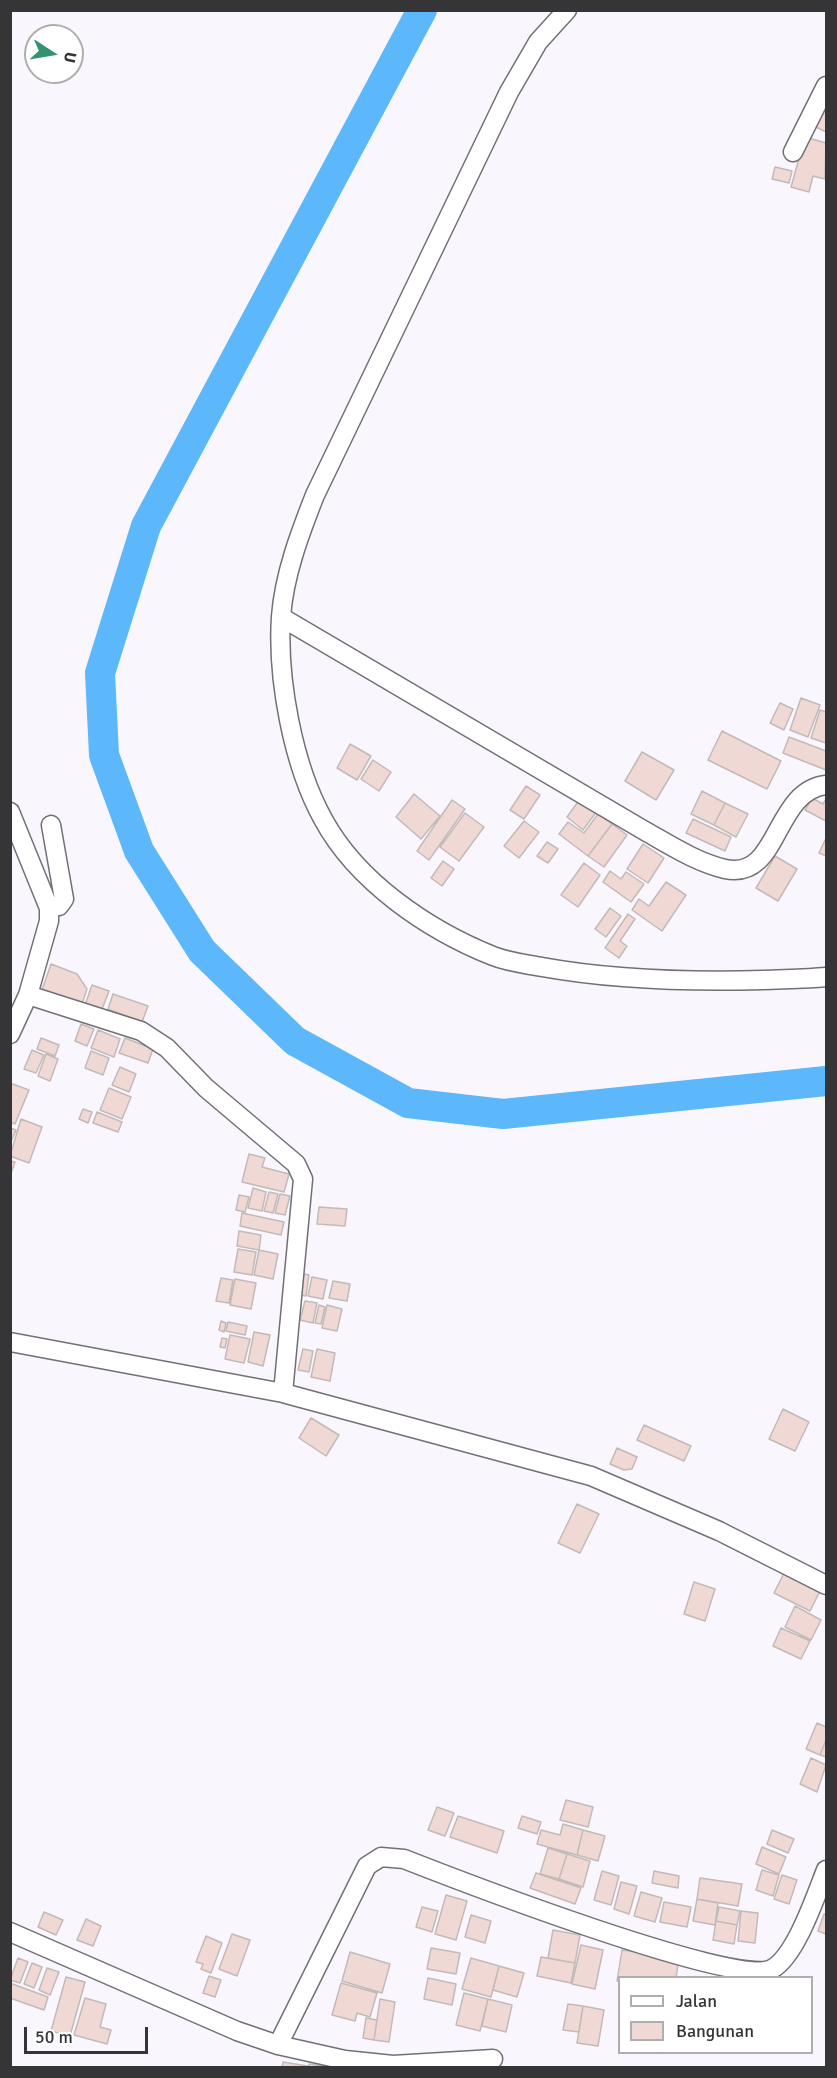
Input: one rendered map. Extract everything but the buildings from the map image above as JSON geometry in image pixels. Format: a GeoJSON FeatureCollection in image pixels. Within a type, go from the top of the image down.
{"type":"FeatureCollection","features":[{"type":"Feature","properties":{"kind":"street"},"geometry":{"type":"LineString","coordinates":[[567,10],[538,42],[509,92],[315,495],[300,533],[281,616],[284,693],[292,735],[323,819],[351,858],[418,917],[496,957],[567,972],[712,981],[826,977]]}},
{"type":"Feature","properties":{"kind":"street"},"geometry":{"type":"LineString","coordinates":[[793,152],[826,86]]}},
{"type":"Feature","properties":{"kind":"street"},"geometry":{"type":"LineString","coordinates":[[281,616],[645,831],[694,858],[724,868],[746,870],[759,862],[784,816],[804,792],[826,785]]}},
{"type":"Feature","properties":{"kind":"street"},"geometry":{"type":"LineString","coordinates":[[10,812],[49,908],[49,921],[28,995],[10,1034]]}},
{"type":"Feature","properties":{"kind":"street"},"geometry":{"type":"LineString","coordinates":[[49,908],[59,906],[64,899],[51,825]]}},
{"type":"Feature","properties":{"kind":"street"},"geometry":{"type":"LineString","coordinates":[[28,995],[141,1031],[153,1038],[206,1088],[296,1164],[303,1179],[283,1393]]}},
{"type":"Feature","properties":{"kind":"street"},"geometry":{"type":"LineString","coordinates":[[10,1342],[283,1393],[591,1476],[718,1531],[826,1585]]}},
{"type":"Feature","properties":{"kind":"street"},"geometry":{"type":"LineString","coordinates":[[278,2046],[367,1866],[381,1857],[404,1859],[539,1911],[606,1933],[737,1970],[762,1972],[773,1969],[782,1961],[797,1936],[826,1870]]}},
{"type":"Feature","properties":{"kind":"street"},"geometry":{"type":"LineString","coordinates":[[10,1932],[237,2031],[278,2046],[345,2060],[393,2065],[493,2059]]}},
{"type":"Feature","properties":{"kind":"waterway"},"geometry":{"type":"LineString","coordinates":[[422,10],[146,526],[100,673],[104,755],[139,851],[202,951],[295,1041],[408,1103],[503,1114],[826,1081]]}}]}
